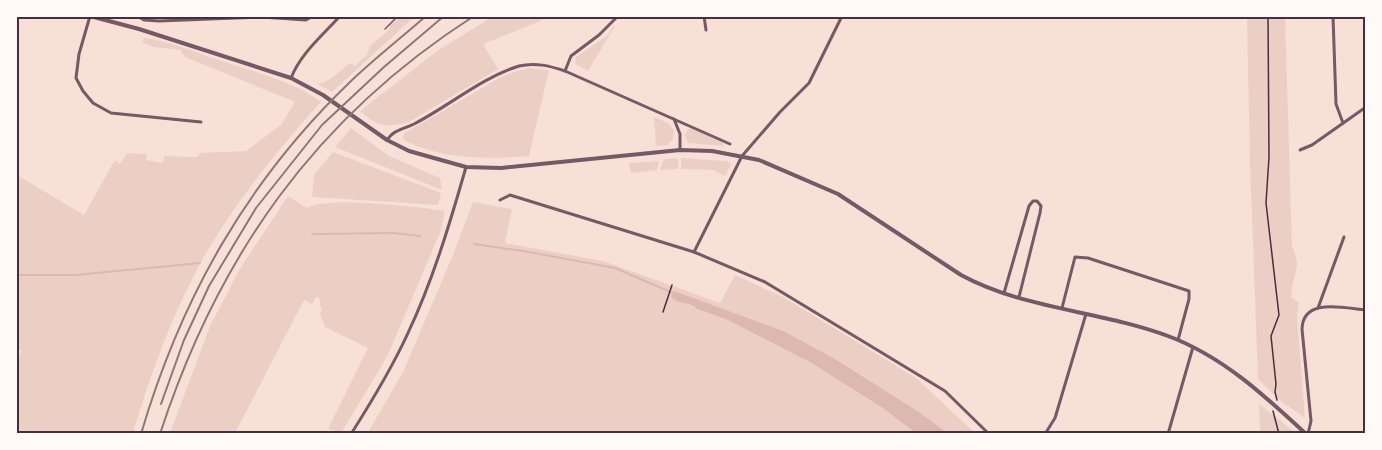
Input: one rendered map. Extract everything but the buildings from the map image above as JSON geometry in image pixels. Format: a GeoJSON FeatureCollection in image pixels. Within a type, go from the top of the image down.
{"type":"FeatureCollection","features":[{"type":"Feature","properties":{"kind":"street"},"geometry":{"type":"LineString","coordinates":[[201,122],[111,113],[93,103],[76,78],[79,54],[90,16],[148,32],[291,78],[323,95],[387,140],[423,157],[466,167],[501,168],[680,150],[712,151],[767,163],[838,195],[978,284],[1019,297],[1148,329],[1193,347],[1239,375],[1307,434],[1311,421],[1303,317],[1308,311],[1318,308],[1365,310]]}},
{"type":"Feature","properties":{"kind":"street"},"geometry":{"type":"LineString","coordinates":[[137,16],[144,20],[159,21],[261,17],[306,20],[313,16]]}},
{"type":"Feature","properties":{"kind":"street"},"geometry":{"type":"LineString","coordinates":[[291,78],[295,68],[322,33],[340,16]]}},
{"type":"Feature","properties":{"kind":"street"},"geometry":{"type":"LineString","coordinates":[[565,70],[571,56],[618,16]]}},
{"type":"Feature","properties":{"kind":"street"},"geometry":{"type":"LineString","coordinates":[[704,16],[706,30]]}},
{"type":"Feature","properties":{"kind":"street"},"geometry":{"type":"LineString","coordinates":[[694,252],[742,156],[809,83],[842,16]]}},
{"type":"Feature","properties":{"kind":"street"},"geometry":{"type":"LineString","coordinates":[[1334,16],[1336,104],[1343,123]]}},
{"type":"Feature","properties":{"kind":"street"},"geometry":{"type":"LineString","coordinates":[[387,140],[397,130],[414,124],[502,73],[521,66],[542,64],[565,70],[730,144]]}},
{"type":"Feature","properties":{"kind":"street"},"geometry":{"type":"LineString","coordinates":[[1300,150],[1312,145],[1365,107]]}},
{"type":"Feature","properties":{"kind":"street"},"geometry":{"type":"LineString","coordinates":[[674,118],[680,134],[680,150]]}},
{"type":"Feature","properties":{"kind":"street"},"geometry":{"type":"LineString","coordinates":[[351,434],[375,396],[408,332],[443,244],[466,167]]}},
{"type":"Feature","properties":{"kind":"street"},"geometry":{"type":"LineString","coordinates":[[500,200],[510,195],[694,252],[765,282],[945,391],[989,434]]}},
{"type":"Feature","properties":{"kind":"street"},"geometry":{"type":"LineString","coordinates":[[1004,293],[1029,206],[1033,201],[1037,201],[1041,206],[1040,213],[1019,297]]}},
{"type":"Feature","properties":{"kind":"street"},"geometry":{"type":"LineString","coordinates":[[1318,308],[1344,237]]}},
{"type":"Feature","properties":{"kind":"street"},"geometry":{"type":"LineString","coordinates":[[1062,308],[1073,261],[1078,256],[1183,288],[1190,294],[1178,340]]}},
{"type":"Feature","properties":{"kind":"street"},"geometry":{"type":"LineString","coordinates":[[1045,434],[1055,418],[1086,314]]}},
{"type":"Feature","properties":{"kind":"street"},"geometry":{"type":"LineString","coordinates":[[1168,434],[1193,347]]}},
{"type":"Feature","properties":{"kind":"lane"},"geometry":{"type":"LineString","coordinates":[[385,29],[398,16]]}},
{"type":"Feature","properties":{"kind":"path"},"geometry":{"type":"LineString","coordinates":[[1268,16],[1269,157],[1266,203],[1279,315],[1271,336],[1275,392],[1278,401],[1272,408],[1279,434]]}},
{"type":"Feature","properties":{"kind":"path"},"geometry":{"type":"LineString","coordinates":[[663,312],[672,285]]}},
{"type":"Feature","properties":{"kind":"shaded area"},"geometry":{"type":"Polygon","coordinates":[[[401,17],[414,17],[332,92],[318,84],[329,80],[350,63],[355,66],[366,56],[371,45],[401,17]]]}},
{"type":"Feature","properties":{"kind":"shaded area"},"geometry":{"type":"Polygon","coordinates":[[[492,17],[545,17],[483,44],[498,69],[409,122],[383,125],[360,111],[437,51],[492,17]]]}},
{"type":"Feature","properties":{"kind":"shaded area"},"geometry":{"type":"Polygon","coordinates":[[[1247,17],[1285,17],[1292,246],[1297,260],[1291,297],[1299,303],[1297,316],[1305,418],[1282,402],[1258,379],[1247,17]]]}},
{"type":"Feature","properties":{"kind":"shaded area"},"geometry":{"type":"Polygon","coordinates":[[[615,26],[588,71],[575,64],[576,57],[608,35],[615,26]]]}},
{"type":"Feature","properties":{"kind":"shaded area"},"geometry":{"type":"Polygon","coordinates":[[[144,38],[173,44],[272,77],[310,94],[321,102],[260,174],[211,245],[172,323],[133,433],[17,433],[17,361],[22,351],[17,348],[17,175],[84,215],[115,160],[120,164],[127,153],[147,154],[146,160],[163,163],[164,156],[197,157],[200,153],[246,151],[281,125],[295,102],[185,57],[180,50],[154,47],[142,42],[144,38]]]}},
{"type":"Feature","properties":{"kind":"shaded area"},"geometry":{"type":"Polygon","coordinates":[[[529,68],[549,70],[529,156],[466,157],[435,152],[405,141],[403,137],[405,133],[499,78],[529,68]]]}},
{"type":"Feature","properties":{"kind":"shaded area"},"geometry":{"type":"Polygon","coordinates":[[[654,117],[668,123],[674,130],[673,139],[668,145],[656,146],[654,117]]]}},
{"type":"Feature","properties":{"kind":"shaded area"},"geometry":{"type":"Polygon","coordinates":[[[351,128],[389,156],[440,178],[442,190],[335,147],[351,128]]]}},
{"type":"Feature","properties":{"kind":"shaded area"},"geometry":{"type":"Polygon","coordinates":[[[688,129],[693,129],[723,143],[723,146],[688,143],[685,135],[688,129]]]}},
{"type":"Feature","properties":{"kind":"shaded area"},"geometry":{"type":"Polygon","coordinates":[[[333,152],[441,193],[438,205],[312,197],[314,175],[333,152]]]}},
{"type":"Feature","properties":{"kind":"shaded area"},"geometry":{"type":"Polygon","coordinates":[[[678,158],[678,169],[660,170],[664,159],[678,158]]]}},
{"type":"Feature","properties":{"kind":"shaded area"},"geometry":{"type":"Polygon","coordinates":[[[681,158],[723,161],[730,162],[731,165],[725,176],[713,170],[681,169],[681,158]]]}},
{"type":"Feature","properties":{"kind":"shaded area"},"geometry":{"type":"Polygon","coordinates":[[[659,161],[657,170],[631,173],[629,163],[659,161]]]}},
{"type":"Feature","properties":{"kind":"shaded area"},"geometry":{"type":"Polygon","coordinates":[[[288,196],[307,208],[332,203],[352,203],[445,211],[440,233],[387,357],[341,433],[328,429],[368,348],[325,327],[320,314],[322,308],[320,299],[316,297],[312,304],[304,300],[235,433],[170,433],[210,326],[241,267],[288,196]]]}},
{"type":"Feature","properties":{"kind":"shaded area"},"geometry":{"type":"Polygon","coordinates":[[[473,202],[512,209],[505,243],[603,261],[720,303],[735,275],[783,297],[916,378],[975,433],[367,434],[403,372],[473,202]]]}},
{"type":"Feature","properties":{"kind":"shaded area"},"geometry":{"type":"Polygon","coordinates":[[[674,291],[783,331],[835,359],[922,414],[947,433],[916,433],[883,408],[810,362],[726,319],[677,301],[671,297],[674,291]]]}},
{"type":"Feature","properties":{"kind":"shaded area"},"geometry":{"type":"Polygon","coordinates":[[[1259,404],[1296,433],[1260,433],[1259,404]]]}},
{"type":"Feature","properties":{"kind":"waterway"},"geometry":{"type":"LineString","coordinates":[[312,234],[394,233],[420,236]]}},
{"type":"Feature","properties":{"kind":"waterway"},"geometry":{"type":"LineString","coordinates":[[474,244],[615,268],[675,294]]}},
{"type":"Feature","properties":{"kind":"waterway"},"geometry":{"type":"LineString","coordinates":[[16,275],[76,275],[200,263]]}},
{"type":"Feature","properties":{"kind":"railway"},"geometry":{"type":"LineString","coordinates":[[141,434],[176,336],[222,244],[249,201],[313,120],[359,73],[426,16]]}},
{"type":"Feature","properties":{"kind":"railway"},"geometry":{"type":"LineString","coordinates":[[161,404],[184,340],[209,286],[256,208],[322,125],[384,67],[444,16]]}},
{"type":"Feature","properties":{"kind":"railway"},"geometry":{"type":"LineString","coordinates":[[160,434],[184,369],[211,308],[243,250],[279,196],[320,146],[366,99],[417,56],[474,16]]}}]}
